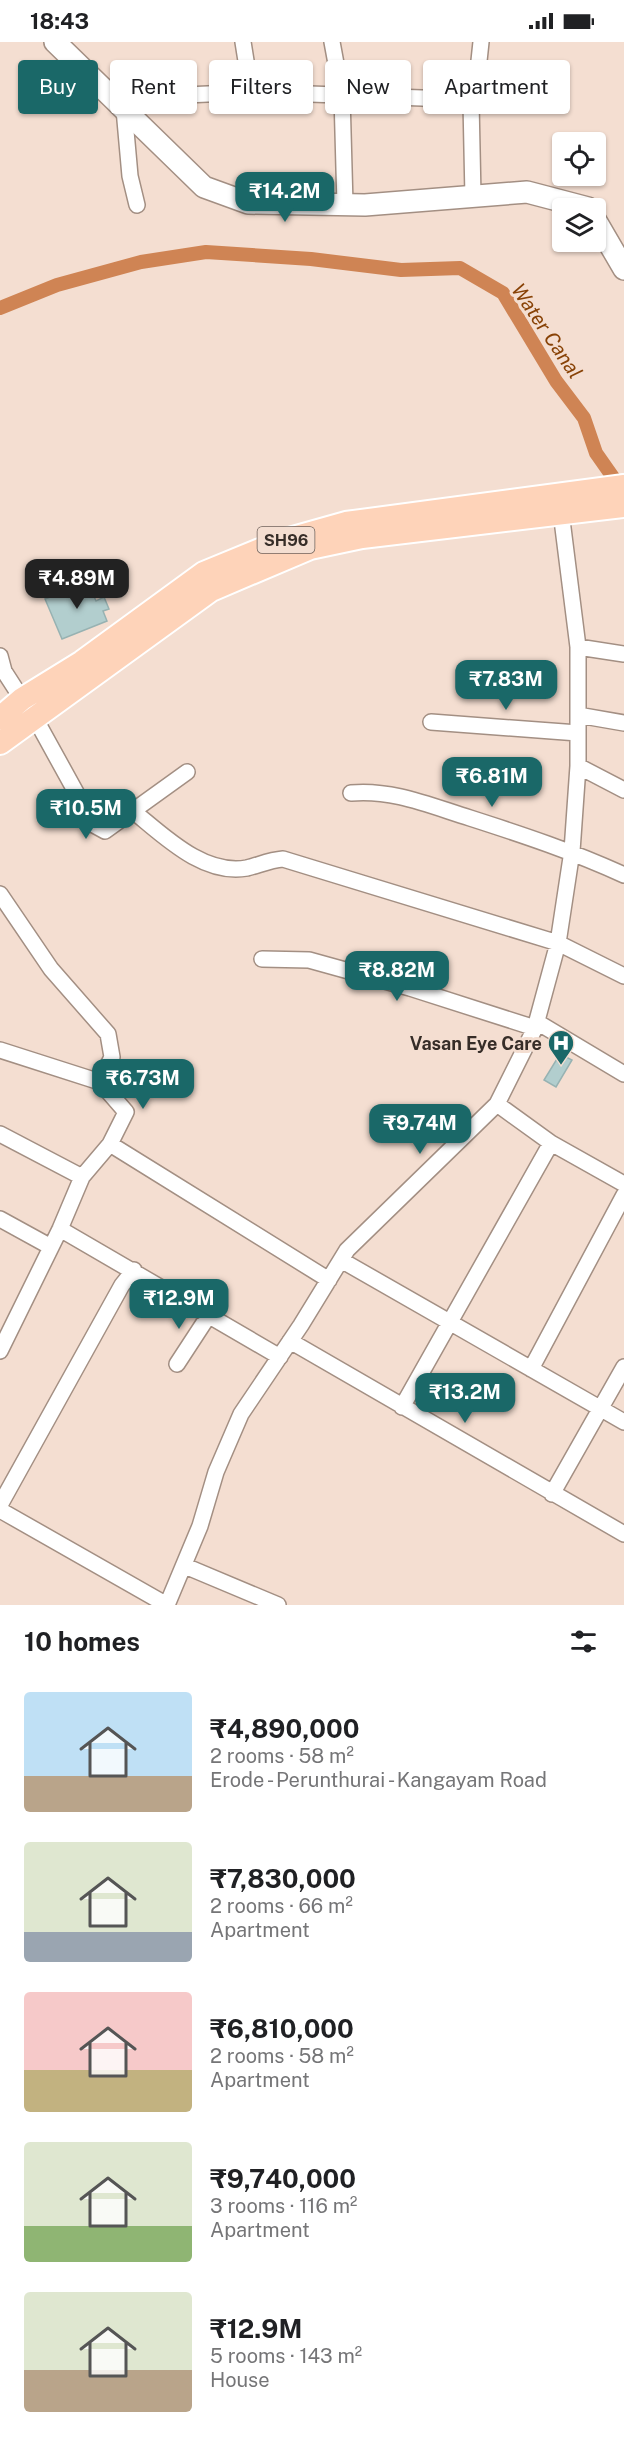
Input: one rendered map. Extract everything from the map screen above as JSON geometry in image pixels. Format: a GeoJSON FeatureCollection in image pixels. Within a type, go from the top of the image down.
{"type":"FeatureCollection","features":[{"type":"Feature","properties":{"kind":"main road","name":"SH96"},"geometry":{"type":"LineString","coordinates":[[0,743],[28,709],[82,662],[204,573],[226,574],[310,548],[351,539],[561,512],[624,486]]}},
{"type":"Feature","properties":{"kind":"main road","name":"SH96"},"geometry":{"type":"LineString","coordinates":[[226,574],[282,542],[346,523],[594,499],[624,506]]}},
{"type":"Feature","properties":{"kind":"main road","name":"SH96"},"geometry":{"type":"LineString","coordinates":[[0,718],[28,709]]}},
{"type":"Feature","properties":{"kind":"street"},"geometry":{"type":"LineString","coordinates":[[55,42],[110,95]]}},
{"type":"Feature","properties":{"kind":"street"},"geometry":{"type":"LineString","coordinates":[[243,42],[246,60]]}},
{"type":"Feature","properties":{"kind":"street"},"geometry":{"type":"LineString","coordinates":[[332,42],[335,60]]}},
{"type":"Feature","properties":{"kind":"street"},"geometry":{"type":"LineString","coordinates":[[479,60],[481,42]]}},
{"type":"Feature","properties":{"kind":"street"},"geometry":{"type":"LineString","coordinates":[[124,114],[130,176],[137,205]]}},
{"type":"Feature","properties":{"kind":"street"},"geometry":{"type":"LineString","coordinates":[[129,114],[204,187],[249,203],[345,205],[527,192],[552,199]]}},
{"type":"Feature","properties":{"kind":"street"},"geometry":{"type":"LineString","coordinates":[[342,114],[345,205]]}},
{"type":"Feature","properties":{"kind":"street"},"geometry":{"type":"LineString","coordinates":[[471,114],[473,197]]}},
{"type":"Feature","properties":{"kind":"street"},"geometry":{"type":"LineString","coordinates":[[606,238],[624,269]]}},
{"type":"Feature","properties":{"kind":"street"},"geometry":{"type":"LineString","coordinates":[[0,1510],[166,1605],[185,1566],[216,1472],[241,1414],[341,1260],[355,1242],[497,1104],[536,1025],[558,944],[572,851],[578,766],[578,647],[561,512]]}},
{"type":"Feature","properties":{"kind":"street"},"geometry":{"type":"LineString","coordinates":[[578,647],[624,654]]}},
{"type":"Feature","properties":{"kind":"street"},"geometry":{"type":"LineString","coordinates":[[0,656],[4,671],[93,825],[105,831],[187,772]]}},
{"type":"Feature","properties":{"kind":"street"},"geometry":{"type":"LineString","coordinates":[[578,715],[624,723]]}},
{"type":"Feature","properties":{"kind":"street"},"geometry":{"type":"LineString","coordinates":[[431,722],[578,733]]}},
{"type":"Feature","properties":{"kind":"street"},"geometry":{"type":"LineString","coordinates":[[578,766],[624,790]]}},
{"type":"Feature","properties":{"kind":"street"},"geometry":{"type":"LineString","coordinates":[[351,793],[373,791],[405,798],[572,851],[624,875]]}},
{"type":"Feature","properties":{"kind":"street"},"geometry":{"type":"LineString","coordinates":[[133,811],[188,854],[223,867],[245,868],[283,859],[558,944],[624,976]]}},
{"type":"Feature","properties":{"kind":"street"},"geometry":{"type":"LineString","coordinates":[[0,894],[51,969],[108,1034],[112,1057],[100,1082]]}},
{"type":"Feature","properties":{"kind":"street"},"geometry":{"type":"LineString","coordinates":[[262,959],[309,960],[536,1025],[624,1074]]}},
{"type":"Feature","properties":{"kind":"street"},"geometry":{"type":"LineString","coordinates":[[0,1050],[100,1082],[126,1112],[110,1144],[82,1177],[60,1229],[0,1351]]}},
{"type":"Feature","properties":{"kind":"street"},"geometry":{"type":"LineString","coordinates":[[497,1104],[551,1143],[624,1184]]}},
{"type":"Feature","properties":{"kind":"street"},"geometry":{"type":"LineString","coordinates":[[0,1134],[82,1177]]}},
{"type":"Feature","properties":{"kind":"street"},"geometry":{"type":"LineString","coordinates":[[402,1407],[551,1143]]}},
{"type":"Feature","properties":{"kind":"street"},"geometry":{"type":"LineString","coordinates":[[110,1144],[329,1280]]}},
{"type":"Feature","properties":{"kind":"street"},"geometry":{"type":"LineString","coordinates":[[531,1369],[624,1195]]}},
{"type":"Feature","properties":{"kind":"street"},"geometry":{"type":"LineString","coordinates":[[0,1219],[51,1247]]}},
{"type":"Feature","properties":{"kind":"street"},"geometry":{"type":"LineString","coordinates":[[60,1229],[280,1357]]}},
{"type":"Feature","properties":{"kind":"street"},"geometry":{"type":"LineString","coordinates":[[341,1260],[624,1422]]}},
{"type":"Feature","properties":{"kind":"street"},"geometry":{"type":"LineString","coordinates":[[0,1505],[122,1285],[134,1270]]}},
{"type":"Feature","properties":{"kind":"street"},"geometry":{"type":"LineString","coordinates":[[177,1364],[209,1315]]}},
{"type":"Feature","properties":{"kind":"street"},"geometry":{"type":"LineString","coordinates":[[290,1341],[624,1534]]}},
{"type":"Feature","properties":{"kind":"street"},"geometry":{"type":"LineString","coordinates":[[552,1494],[624,1367]]}},
{"type":"Feature","properties":{"kind":"street"},"geometry":{"type":"LineString","coordinates":[[185,1566],[278,1605]]}},
{"type":"Feature","properties":{"kind":"building"},"geometry":{"type":"Polygon","coordinates":[[[88,582],[96,601],[104,597],[109,609],[103,611],[107,621],[62,639],[45,599],[88,582]]]}},
{"type":"Feature","properties":{"kind":"building"},"geometry":{"type":"Polygon","coordinates":[[[560,1054],[572,1060],[556,1087],[544,1080],[560,1054]]]}},
{"type":"Feature","properties":{"kind":"waterway","name":"Water Canal"},"geometry":{"type":"LineString","coordinates":[[0,308],[57,285],[141,262],[206,252],[311,259],[401,270],[460,268],[503,293],[556,381],[584,418],[596,453],[622,490]]}},
{"type":"Feature","properties":{"kind":"place","name":"Vasan Eye Care"},"geometry":{"type":"Point","coordinates":[561,1066]}}]}
